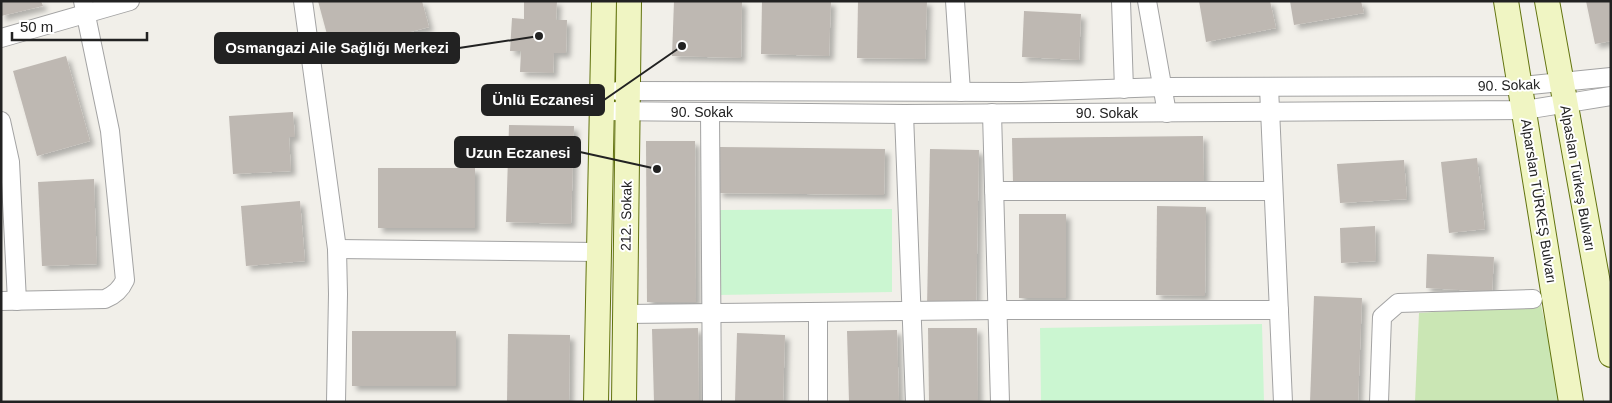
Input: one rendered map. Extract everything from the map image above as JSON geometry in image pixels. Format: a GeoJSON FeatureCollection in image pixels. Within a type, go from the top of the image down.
{"type":"FeatureCollection","features":[{"type":"Feature","properties":{"kind":"street"},"geometry":{"type":"LineString","coordinates":[[1,38],[85,8],[130,1]]}},
{"type":"Feature","properties":{"kind":"street"},"geometry":{"type":"LineString","coordinates":[[303,1],[337,249],[336,402]]}},
{"type":"Feature","properties":{"kind":"street"},"geometry":{"type":"LineString","coordinates":[[596,402],[604,1]]}},
{"type":"Feature","properties":{"kind":"street","name":"212. Sokak"},"geometry":{"type":"LineString","coordinates":[[624,402],[629,1]]}},
{"type":"Feature","properties":{"kind":"street"},"geometry":{"type":"LineString","coordinates":[[955,1],[961,92]]}},
{"type":"Feature","properties":{"kind":"street"},"geometry":{"type":"LineString","coordinates":[[1121,1],[1124,89]]}},
{"type":"Feature","properties":{"kind":"street"},"geometry":{"type":"LineString","coordinates":[[1148,1],[1167,113]]}},
{"type":"Feature","properties":{"kind":"street","name":"Alparslan TÜRKEŞ Bulvarı"},"geometry":{"type":"LineString","coordinates":[[1506,1],[1571,402]]}},
{"type":"Feature","properties":{"kind":"street","name":"Alpaslan Türkeş Bulvarı"},"geometry":{"type":"LineString","coordinates":[[1547,1],[1608,327],[1611,355]]}},
{"type":"Feature","properties":{"kind":"street"},"geometry":{"type":"LineString","coordinates":[[1,121],[10,162],[9,301],[105,299],[113,295],[119,290],[125,280],[110,131],[85,8]]}},
{"type":"Feature","properties":{"kind":"street","name":"90. Sokak"},"geometry":{"type":"LineString","coordinates":[[628,101],[710,112],[904,114],[1525,110],[1563,93],[1611,77]]}},
{"type":"Feature","properties":{"kind":"street","name":"90. Sokak"},"geometry":{"type":"LineString","coordinates":[[601,101],[1163,87],[1521,86],[1563,93],[1611,96]]}},
{"type":"Feature","properties":{"kind":"street"},"geometry":{"type":"LineString","coordinates":[[1269,87],[1283,402]]}},
{"type":"Feature","properties":{"kind":"street"},"geometry":{"type":"LineString","coordinates":[[710,112],[712,402]]}},
{"type":"Feature","properties":{"kind":"street"},"geometry":{"type":"LineString","coordinates":[[992,113],[1000,402]]}},
{"type":"Feature","properties":{"kind":"street"},"geometry":{"type":"LineString","coordinates":[[904,114],[915,402]]}},
{"type":"Feature","properties":{"kind":"street"},"geometry":{"type":"LineString","coordinates":[[994,192],[1273,191]]}},
{"type":"Feature","properties":{"kind":"street"},"geometry":{"type":"LineString","coordinates":[[337,249],[598,252]]}},
{"type":"Feature","properties":{"kind":"street"},"geometry":{"type":"LineString","coordinates":[[1379,402],[1382,317],[1398,303],[1533,299]]}},
{"type":"Feature","properties":{"kind":"street"},"geometry":{"type":"LineString","coordinates":[[625,314],[998,310],[1279,310]]}},
{"type":"Feature","properties":{"kind":"street"},"geometry":{"type":"LineString","coordinates":[[818,312],[818,402]]}},
{"type":"Feature","properties":{"kind":"green space"},"geometry":{"type":"Polygon","coordinates":[[[892,209],[892,292],[717,295],[719,210],[892,209]]]}},
{"type":"Feature","properties":{"kind":"green space"},"geometry":{"type":"Polygon","coordinates":[[[1541,305],[1562,402],[1415,402],[1419,313],[1541,305]]]}},
{"type":"Feature","properties":{"kind":"green space"},"geometry":{"type":"Polygon","coordinates":[[[1262,324],[1264,402],[1041,402],[1040,328],[1262,324]]]}},
{"type":"Feature","properties":{"kind":"building"},"geometry":{"type":"Polygon","coordinates":[[[1,1],[41,1],[43,6],[1,16],[1,1]]]}},
{"type":"Feature","properties":{"kind":"building"},"geometry":{"type":"Polygon","coordinates":[[[318,1],[422,1],[429,27],[332,53],[318,1]]]}},
{"type":"Feature","properties":{"kind":"building"},"geometry":{"type":"Polygon","coordinates":[[[524,1],[557,1],[556,20],[567,20],[566,53],[554,53],[553,73],[520,72],[521,51],[510,51],[512,18],[524,19],[524,1]]]}},
{"type":"Feature","properties":{"kind":"building"},"geometry":{"type":"Polygon","coordinates":[[[674,1],[742,1],[741,58],[672,56],[674,1]]]}},
{"type":"Feature","properties":{"kind":"building"},"geometry":{"type":"Polygon","coordinates":[[[762,1],[831,1],[829,56],[761,54],[762,1]]]}},
{"type":"Feature","properties":{"kind":"building"},"geometry":{"type":"Polygon","coordinates":[[[858,1],[927,1],[925,59],[857,58],[858,1]]]}},
{"type":"Feature","properties":{"kind":"building"},"geometry":{"type":"Polygon","coordinates":[[[1199,1],[1270,1],[1276,28],[1206,42],[1199,1]]]}},
{"type":"Feature","properties":{"kind":"building"},"geometry":{"type":"Polygon","coordinates":[[[1290,1],[1361,1],[1364,13],[1294,25],[1290,1]]]}},
{"type":"Feature","properties":{"kind":"building"},"geometry":{"type":"Polygon","coordinates":[[[1586,1],[1611,1],[1611,41],[1595,44],[1586,1]]]}},
{"type":"Feature","properties":{"kind":"building"},"geometry":{"type":"Polygon","coordinates":[[[1024,11],[1081,14],[1079,60],[1022,57],[1024,11]]]}},
{"type":"Feature","properties":{"kind":"building"},"geometry":{"type":"Polygon","coordinates":[[[66,56],[90,141],[37,156],[13,71],[66,56]]]}},
{"type":"Feature","properties":{"kind":"building"},"geometry":{"type":"Polygon","coordinates":[[[293,112],[295,137],[289,137],[291,171],[233,174],[229,116],[293,112]]]}},
{"type":"Feature","properties":{"kind":"building"},"geometry":{"type":"Polygon","coordinates":[[[509,125],[574,126],[571,224],[506,222],[509,125]]]}},
{"type":"Feature","properties":{"kind":"building"},"geometry":{"type":"Polygon","coordinates":[[[1203,136],[1204,183],[1013,184],[1012,138],[1203,136]]]}},
{"type":"Feature","properties":{"kind":"building"},"geometry":{"type":"Polygon","coordinates":[[[646,141],[695,141],[696,302],[647,302],[646,141]]]}},
{"type":"Feature","properties":{"kind":"building"},"geometry":{"type":"Polygon","coordinates":[[[719,147],[885,149],[884,195],[718,193],[719,147]]]}},
{"type":"Feature","properties":{"kind":"building"},"geometry":{"type":"Polygon","coordinates":[[[930,149],[979,150],[976,309],[927,308],[930,149]]]}},
{"type":"Feature","properties":{"kind":"building"},"geometry":{"type":"Polygon","coordinates":[[[1477,158],[1485,229],[1449,233],[1441,162],[1477,158]]]}},
{"type":"Feature","properties":{"kind":"building"},"geometry":{"type":"Polygon","coordinates":[[[1404,160],[1407,199],[1340,203],[1337,164],[1404,160]]]}},
{"type":"Feature","properties":{"kind":"building"},"geometry":{"type":"Polygon","coordinates":[[[378,168],[475,168],[475,228],[378,228],[378,168]]]}},
{"type":"Feature","properties":{"kind":"building"},"geometry":{"type":"Polygon","coordinates":[[[94,179],[97,264],[42,266],[38,182],[94,179]]]}},
{"type":"Feature","properties":{"kind":"building"},"geometry":{"type":"Polygon","coordinates":[[[300,201],[305,261],[246,266],[241,206],[300,201]]]}},
{"type":"Feature","properties":{"kind":"building"},"geometry":{"type":"Polygon","coordinates":[[[1157,206],[1206,207],[1205,296],[1156,295],[1157,206]]]}},
{"type":"Feature","properties":{"kind":"building"},"geometry":{"type":"Polygon","coordinates":[[[1019,214],[1066,214],[1066,298],[1019,298],[1019,214]]]}},
{"type":"Feature","properties":{"kind":"building"},"geometry":{"type":"Polygon","coordinates":[[[1375,226],[1376,261],[1341,263],[1340,228],[1375,226]]]}},
{"type":"Feature","properties":{"kind":"building"},"geometry":{"type":"Polygon","coordinates":[[[1427,254],[1494,257],[1492,292],[1426,288],[1427,254]]]}},
{"type":"Feature","properties":{"kind":"building"},"geometry":{"type":"Polygon","coordinates":[[[1314,296],[1362,298],[1358,402],[1310,402],[1314,296]]]}},
{"type":"Feature","properties":{"kind":"building"},"geometry":{"type":"Polygon","coordinates":[[[698,328],[699,402],[654,402],[652,329],[698,328]]]}},
{"type":"Feature","properties":{"kind":"building"},"geometry":{"type":"Polygon","coordinates":[[[928,328],[977,328],[978,402],[929,402],[928,328]]]}},
{"type":"Feature","properties":{"kind":"building"},"geometry":{"type":"Polygon","coordinates":[[[897,330],[899,402],[849,402],[847,331],[897,330]]]}},
{"type":"Feature","properties":{"kind":"building"},"geometry":{"type":"Polygon","coordinates":[[[352,331],[456,331],[456,386],[352,386],[352,331]]]}},
{"type":"Feature","properties":{"kind":"building"},"geometry":{"type":"Polygon","coordinates":[[[737,333],[785,335],[783,402],[735,402],[737,333]]]}},
{"type":"Feature","properties":{"kind":"building"},"geometry":{"type":"Polygon","coordinates":[[[508,334],[570,335],[569,402],[507,402],[508,334]]]}},
{"type":"Feature","properties":{"kind":"place","name":"Osmangazi Aile Sağlığı Merkezi"},"geometry":{"type":"Point","coordinates":[539,36]}},
{"type":"Feature","properties":{"kind":"place","name":"Ünlü Eczanesi"},"geometry":{"type":"Point","coordinates":[682,46]}},
{"type":"Feature","properties":{"kind":"place","name":"Uzun Eczanesi"},"geometry":{"type":"Point","coordinates":[657,169]}}]}
